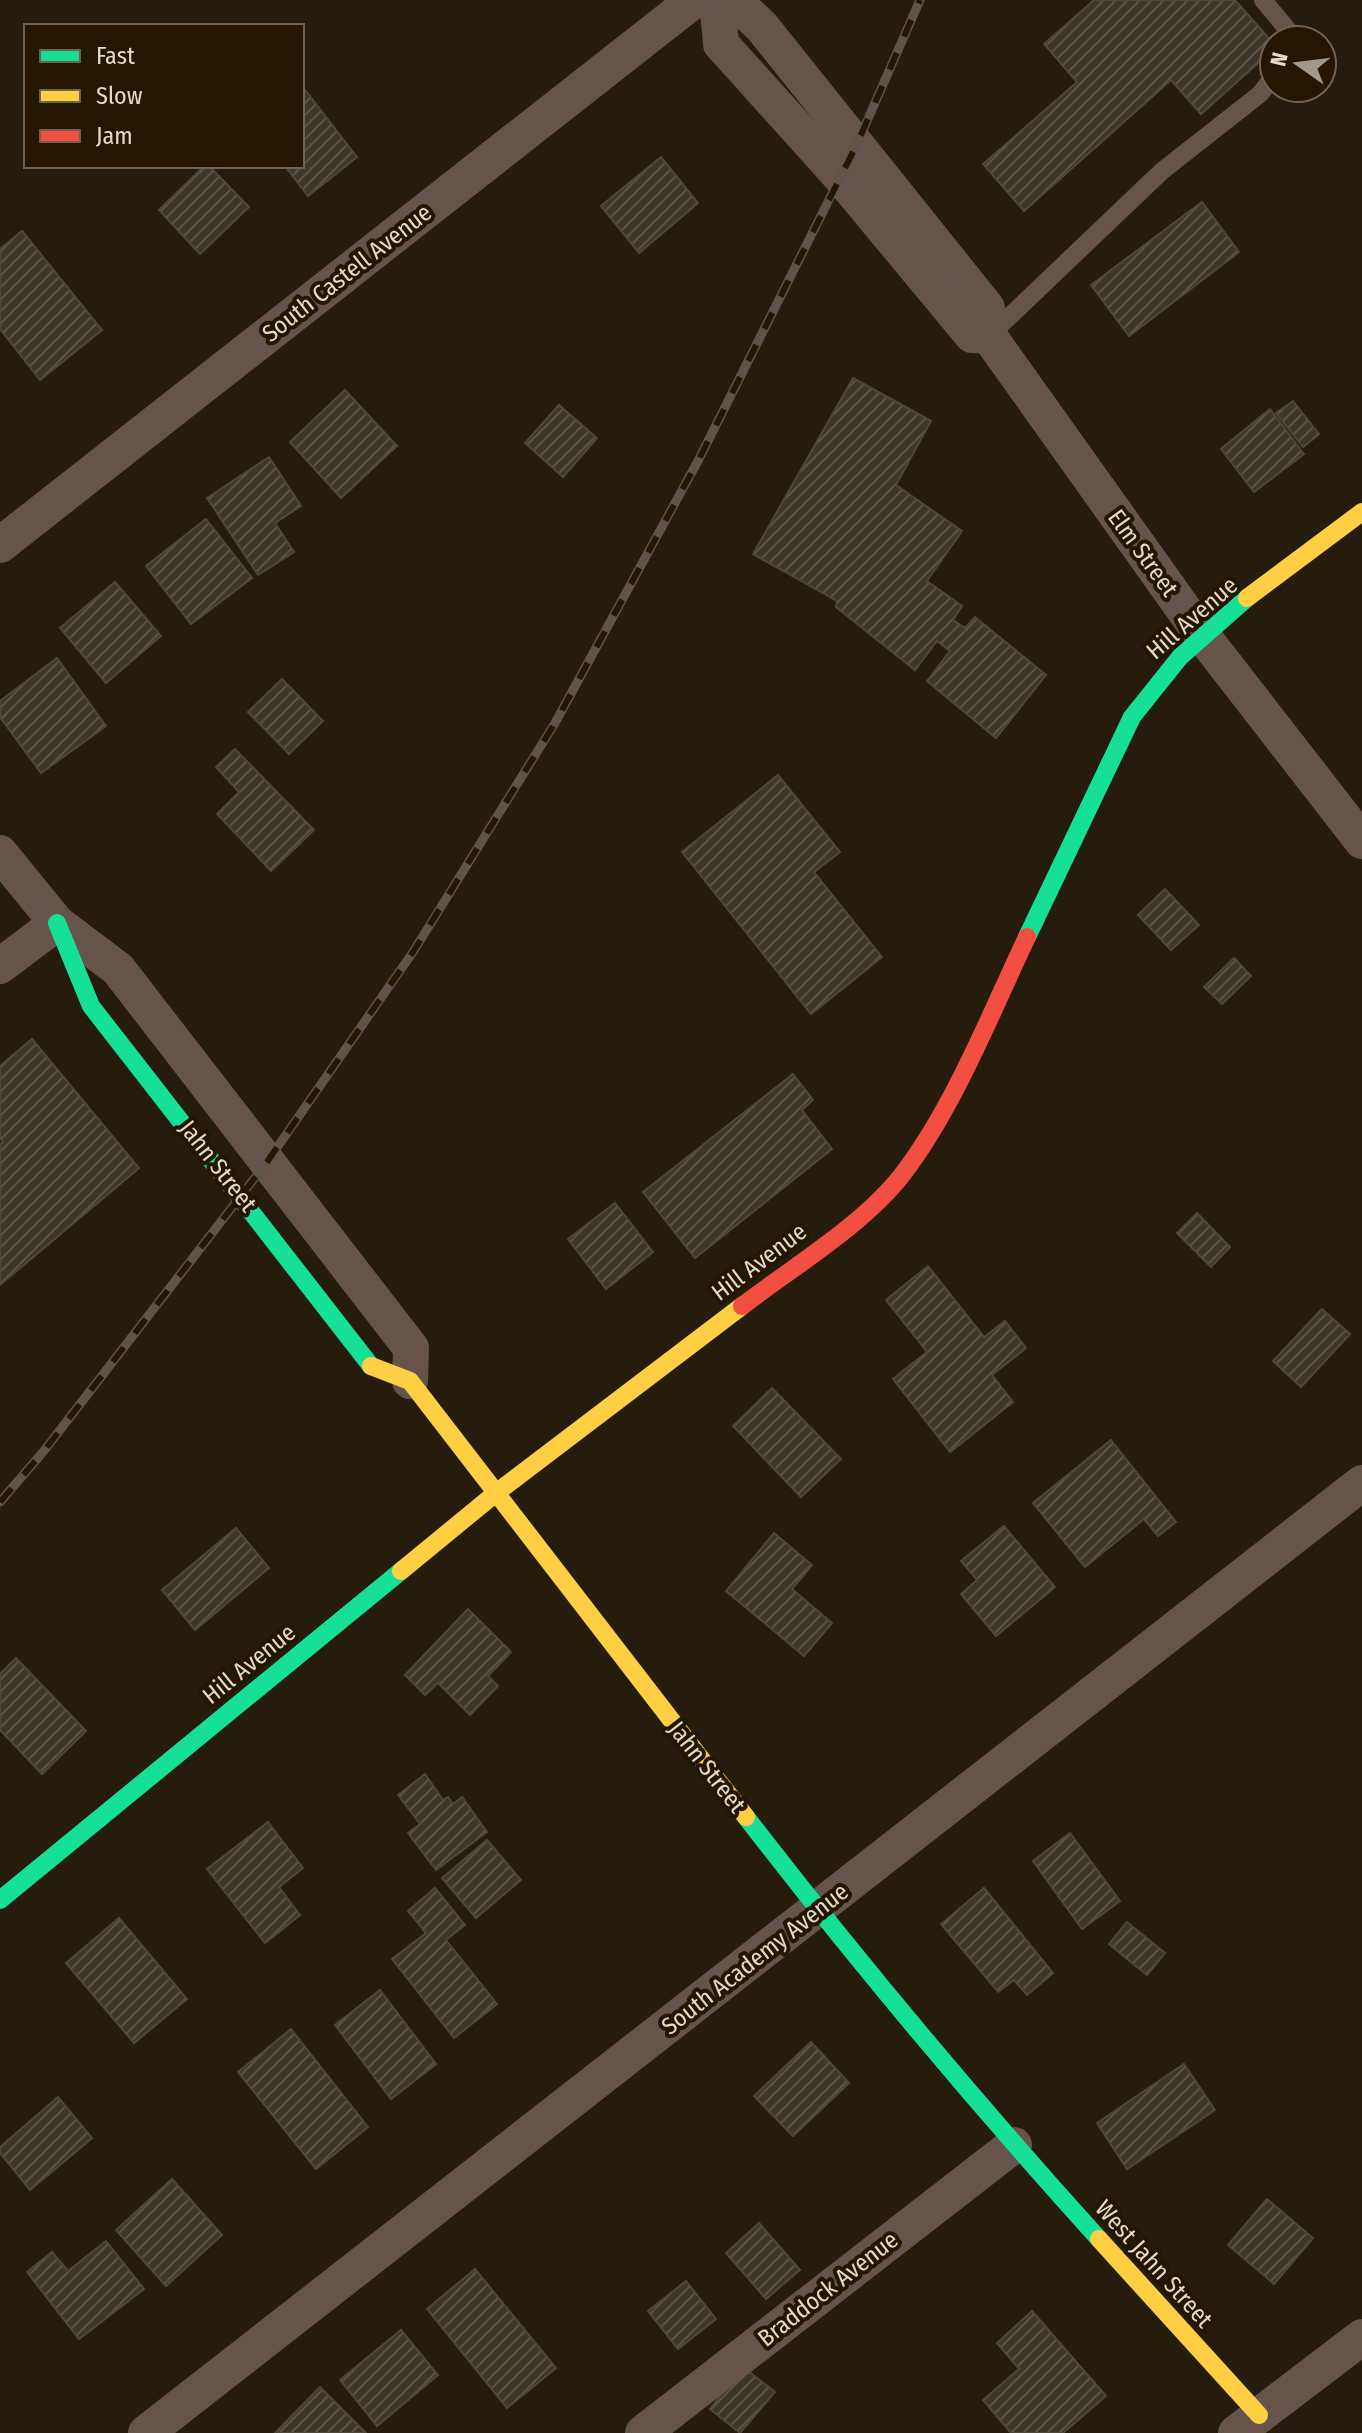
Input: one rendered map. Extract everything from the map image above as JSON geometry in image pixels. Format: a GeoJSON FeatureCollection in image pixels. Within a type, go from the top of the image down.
{"type":"FeatureCollection","features":[{"type":"Feature","properties":{"kind":"street","name":"South Castell Avenue"},"geometry":{"type":"LineString","coordinates":[[0,545],[694,0]]}},
{"type":"Feature","properties":{"kind":"street","name":"Elm Street"},"geometry":{"type":"LineString","coordinates":[[717,0],[721,44],[840,176],[972,335],[989,336]]}},
{"type":"Feature","properties":{"kind":"street","name":"Elm Street"},"geometry":{"type":"LineString","coordinates":[[734,0],[762,27],[987,308],[989,336],[1202,635],[1362,841]]}},
{"type":"Feature","properties":{"kind":"street","name":"Hill Avenue"},"geometry":{"type":"LineString","coordinates":[[0,1900],[496,1493],[865,1212],[902,1175],[958,1083],[1132,717],[1149,690],[1202,635],[1362,512]]}},
{"type":"Feature","properties":{"kind":"street","name":"Jahn Street"},"geometry":{"type":"LineString","coordinates":[[0,853],[57,923],[118,969],[411,1348],[410,1381],[818,1910],[1014,2145]]}},
{"type":"Feature","properties":{"kind":"street"},"geometry":{"type":"LineString","coordinates":[[0,966],[57,923]]}},
{"type":"Feature","properties":{"kind":"street","name":"South Academy Avenue"},"geometry":{"type":"LineString","coordinates":[[146,2433],[1362,1483]]}},
{"type":"Feature","properties":{"kind":"street","name":"West Jahn Street"},"geometry":{"type":"LineString","coordinates":[[1014,2145],[1247,2424]]}},
{"type":"Feature","properties":{"kind":"street","name":"Braddock Avenue"},"geometry":{"type":"LineString","coordinates":[[643,2433],[1014,2145]]}},
{"type":"Feature","properties":{"kind":"street"},"geometry":{"type":"LineString","coordinates":[[1247,2424],[1362,2337]]}},
{"type":"Feature","properties":{"kind":"lane"},"geometry":{"type":"LineString","coordinates":[[1263,0],[1283,24]]}},
{"type":"Feature","properties":{"kind":"lane"},"geometry":{"type":"LineString","coordinates":[[989,336],[1162,171],[1258,96]]}},
{"type":"Feature","properties":{"kind":"building"},"geometry":{"type":"Polygon","coordinates":[[[1094,0],[1235,0],[1258,26],[1258,63],[1201,114],[1171,80],[1024,211],[983,164],[1077,82],[1044,44],[1094,0]]]}},
{"type":"Feature","properties":{"kind":"building"},"geometry":{"type":"Polygon","coordinates":[[[304,89],[357,157],[308,196],[287,168],[304,168],[304,89]]]}},
{"type":"Feature","properties":{"kind":"building"},"geometry":{"type":"Polygon","coordinates":[[[661,157],[698,203],[639,253],[601,206],[661,157]]]}},
{"type":"Feature","properties":{"kind":"building"},"geometry":{"type":"Polygon","coordinates":[[[202,168],[211,168],[249,207],[200,254],[159,210],[202,168]]]}},
{"type":"Feature","properties":{"kind":"building"},"geometry":{"type":"Polygon","coordinates":[[[1202,202],[1239,252],[1129,336],[1091,285],[1202,202]]]}},
{"type":"Feature","properties":{"kind":"building"},"geometry":{"type":"Polygon","coordinates":[[[22,231],[102,330],[40,380],[0,329],[0,249],[22,231]]]}},
{"type":"Feature","properties":{"kind":"building"},"geometry":{"type":"Polygon","coordinates":[[[853,378],[931,421],[896,485],[962,531],[927,581],[962,606],[953,620],[965,628],[975,617],[1046,675],[996,738],[927,681],[950,651],[937,641],[915,670],[836,607],[837,601],[753,554],[853,378]]]}},
{"type":"Feature","properties":{"kind":"building"},"geometry":{"type":"Polygon","coordinates":[[[345,390],[397,446],[341,498],[290,442],[345,390]]]}},
{"type":"Feature","properties":{"kind":"building"},"geometry":{"type":"Polygon","coordinates":[[[1293,401],[1319,434],[1303,447],[1276,413],[1293,401]]]}},
{"type":"Feature","properties":{"kind":"building"},"geometry":{"type":"Polygon","coordinates":[[[559,405],[597,438],[563,477],[525,443],[559,405]]]}},
{"type":"Feature","properties":{"kind":"building"},"geometry":{"type":"Polygon","coordinates":[[[1270,409],[1304,454],[1254,492],[1221,449],[1270,409]]]}},
{"type":"Feature","properties":{"kind":"building"},"geometry":{"type":"Polygon","coordinates":[[[269,457],[301,506],[275,523],[294,552],[258,575],[207,498],[269,457]]]}},
{"type":"Feature","properties":{"kind":"building"},"geometry":{"type":"Polygon","coordinates":[[[206,519],[252,578],[191,624],[146,566],[206,519]]]}},
{"type":"Feature","properties":{"kind":"building"},"geometry":{"type":"Polygon","coordinates":[[[115,582],[161,636],[106,683],[60,628],[115,582]]]}},
{"type":"Feature","properties":{"kind":"building"},"geometry":{"type":"Polygon","coordinates":[[[57,658],[106,726],[41,773],[0,717],[0,701],[57,658]]]}},
{"type":"Feature","properties":{"kind":"building"},"geometry":{"type":"Polygon","coordinates":[[[282,679],[323,721],[289,754],[248,712],[282,679]]]}},
{"type":"Feature","properties":{"kind":"building"},"geometry":{"type":"Polygon","coordinates":[[[235,749],[314,830],[271,871],[217,814],[239,792],[216,767],[235,749]]]}},
{"type":"Feature","properties":{"kind":"building"},"geometry":{"type":"Polygon","coordinates":[[[778,775],[840,852],[814,872],[882,957],[811,1014],[682,852],[778,775]]]}},
{"type":"Feature","properties":{"kind":"building"},"geometry":{"type":"Polygon","coordinates":[[[1165,889],[1199,925],[1171,950],[1138,915],[1165,889]]]}},
{"type":"Feature","properties":{"kind":"building"},"geometry":{"type":"Polygon","coordinates":[[[1234,958],[1251,976],[1222,1004],[1204,987],[1234,958]]]}},
{"type":"Feature","properties":{"kind":"building"},"geometry":{"type":"Polygon","coordinates":[[[32,1039],[139,1168],[0,1285],[0,1145],[3,1142],[0,1138],[0,1066],[32,1039]]]}},
{"type":"Feature","properties":{"kind":"building"},"geometry":{"type":"Polygon","coordinates":[[[793,1074],[813,1100],[802,1110],[832,1149],[695,1258],[643,1192],[793,1074]]]}},
{"type":"Feature","properties":{"kind":"building"},"geometry":{"type":"Polygon","coordinates":[[[615,1203],[653,1252],[606,1289],[568,1239],[615,1203]]]}},
{"type":"Feature","properties":{"kind":"building"},"geometry":{"type":"Polygon","coordinates":[[[1197,1213],[1230,1247],[1211,1267],[1177,1233],[1197,1213]]]}},
{"type":"Feature","properties":{"kind":"building"},"geometry":{"type":"Polygon","coordinates":[[[928,1266],[984,1337],[1005,1321],[1026,1348],[992,1375],[1013,1402],[950,1452],[893,1379],[927,1352],[886,1300],[928,1266]]]}},
{"type":"Feature","properties":{"kind":"building"},"geometry":{"type":"Polygon","coordinates":[[[1322,1309],[1350,1334],[1301,1387],[1273,1361],[1322,1309]]]}},
{"type":"Feature","properties":{"kind":"building"},"geometry":{"type":"Polygon","coordinates":[[[772,1388],[841,1459],[801,1497],[733,1426],[772,1388]]]}},
{"type":"Feature","properties":{"kind":"building"},"geometry":{"type":"Polygon","coordinates":[[[1111,1440],[1176,1522],[1158,1536],[1144,1519],[1085,1567],[1033,1503],[1111,1440]]]}},
{"type":"Feature","properties":{"kind":"building"},"geometry":{"type":"Polygon","coordinates":[[[1004,1526],[1055,1587],[996,1636],[961,1594],[977,1580],[961,1561],[1004,1526]]]}},
{"type":"Feature","properties":{"kind":"building"},"geometry":{"type":"Polygon","coordinates":[[[236,1528],[269,1568],[195,1630],[162,1590],[236,1528]]]}},
{"type":"Feature","properties":{"kind":"building"},"geometry":{"type":"Polygon","coordinates":[[[774,1533],[812,1565],[792,1589],[832,1623],[804,1656],[726,1591],[774,1533]]]}},
{"type":"Feature","properties":{"kind":"building"},"geometry":{"type":"Polygon","coordinates":[[[468,1609],[511,1652],[488,1676],[498,1686],[470,1715],[438,1683],[425,1695],[405,1675],[468,1609]]]}},
{"type":"Feature","properties":{"kind":"building"},"geometry":{"type":"Polygon","coordinates":[[[16,1658],[86,1731],[42,1774],[0,1730],[0,1674],[16,1658]]]}},
{"type":"Feature","properties":{"kind":"building"},"geometry":{"type":"Polygon","coordinates":[[[425,1774],[443,1800],[448,1797],[453,1804],[462,1797],[487,1832],[436,1870],[408,1833],[420,1824],[398,1795],[425,1774]]]}},
{"type":"Feature","properties":{"kind":"building"},"geometry":{"type":"Polygon","coordinates":[[[268,1822],[303,1868],[279,1887],[300,1915],[265,1943],[207,1869],[268,1822]]]}},
{"type":"Feature","properties":{"kind":"building"},"geometry":{"type":"Polygon","coordinates":[[[1070,1833],[1120,1901],[1082,1929],[1033,1861],[1070,1833]]]}},
{"type":"Feature","properties":{"kind":"building"},"geometry":{"type":"Polygon","coordinates":[[[487,1840],[521,1880],[476,1918],[442,1878],[487,1840]]]}},
{"type":"Feature","properties":{"kind":"building"},"geometry":{"type":"Polygon","coordinates":[[[435,1888],[465,1925],[446,1940],[497,2004],[454,2038],[392,1959],[426,1933],[408,1911],[435,1888]]]}},
{"type":"Feature","properties":{"kind":"building"},"geometry":{"type":"Polygon","coordinates":[[[984,1888],[1053,1973],[1027,1995],[1014,1980],[998,1992],[941,1924],[984,1888]]]}},
{"type":"Feature","properties":{"kind":"building"},"geometry":{"type":"Polygon","coordinates":[[[119,1918],[187,1999],[134,2043],[66,1963],[119,1918]]]}},
{"type":"Feature","properties":{"kind":"building"},"geometry":{"type":"Polygon","coordinates":[[[1127,1922],[1165,1953],[1147,1975],[1109,1944],[1127,1922]]]}},
{"type":"Feature","properties":{"kind":"building"},"geometry":{"type":"Polygon","coordinates":[[[380,1990],[436,2064],[391,2099],[335,2025],[380,1990]]]}},
{"type":"Feature","properties":{"kind":"building"},"geometry":{"type":"Polygon","coordinates":[[[291,2029],[368,2127],[316,2169],[238,2072],[291,2029]]]}},
{"type":"Feature","properties":{"kind":"building"},"geometry":{"type":"Polygon","coordinates":[[[811,2042],[849,2083],[793,2136],[754,2096],[811,2042]]]}},
{"type":"Feature","properties":{"kind":"building"},"geometry":{"type":"Polygon","coordinates":[[[1184,2064],[1215,2110],[1127,2169],[1097,2123],[1184,2064]]]}},
{"type":"Feature","properties":{"kind":"building"},"geometry":{"type":"Polygon","coordinates":[[[58,2097],[92,2138],[30,2190],[0,2153],[0,2147],[58,2097]]]}},
{"type":"Feature","properties":{"kind":"building"},"geometry":{"type":"Polygon","coordinates":[[[172,2179],[222,2235],[166,2286],[116,2230],[172,2179]]]}},
{"type":"Feature","properties":{"kind":"building"},"geometry":{"type":"Polygon","coordinates":[[[1267,2199],[1313,2238],[1274,2284],[1228,2245],[1267,2199]]]}},
{"type":"Feature","properties":{"kind":"building"},"geometry":{"type":"Polygon","coordinates":[[[759,2223],[800,2270],[766,2299],[726,2253],[759,2223]]]}},
{"type":"Feature","properties":{"kind":"building"},"geometry":{"type":"Polygon","coordinates":[[[106,2241],[144,2289],[79,2339],[27,2272],[52,2252],[68,2271],[106,2241]]]}},
{"type":"Feature","properties":{"kind":"building"},"geometry":{"type":"Polygon","coordinates":[[[475,2269],[556,2368],[507,2408],[427,2309],[475,2269]]]}},
{"type":"Feature","properties":{"kind":"building"},"geometry":{"type":"Polygon","coordinates":[[[686,2281],[716,2319],[678,2349],[648,2311],[686,2281]]]}},
{"type":"Feature","properties":{"kind":"building"},"geometry":{"type":"Polygon","coordinates":[[[1032,2311],[1106,2396],[1063,2433],[1011,2433],[983,2400],[1019,2369],[997,2343],[1032,2311]]]}},
{"type":"Feature","properties":{"kind":"building"},"geometry":{"type":"Polygon","coordinates":[[[401,2330],[438,2375],[377,2426],[340,2380],[401,2330]]]}},
{"type":"Feature","properties":{"kind":"building"},"geometry":{"type":"Polygon","coordinates":[[[743,2367],[775,2392],[740,2433],[710,2409],[743,2367]]]}},
{"type":"Feature","properties":{"kind":"building"},"geometry":{"type":"Polygon","coordinates":[[[320,2387],[366,2433],[275,2433],[320,2387]]]}},
{"type":"Feature","properties":{"kind":"railway"},"geometry":{"type":"LineString","coordinates":[[0,1502],[43,1452],[267,1162],[413,952],[555,723],[699,459],[857,144],[920,0]]}},
{"type":"Feature","properties":{"kind":"traffic: fast"},"geometry":{"type":"LineString","coordinates":[[1027,937],[1132,717],[1180,657],[1247,598]]}},
{"type":"Feature","properties":{"kind":"traffic: fast"},"geometry":{"type":"LineString","coordinates":[[57,923],[91,1006],[371,1366]]}},
{"type":"Feature","properties":{"kind":"traffic: fast"},"geometry":{"type":"LineString","coordinates":[[0,1900],[401,1571]]}},
{"type":"Feature","properties":{"kind":"traffic: fast"},"geometry":{"type":"LineString","coordinates":[[746,1817],[918,2031],[1099,2239]]}},
{"type":"Feature","properties":{"kind":"traffic: slow"},"geometry":{"type":"LineString","coordinates":[[1247,598],[1362,512]]}},
{"type":"Feature","properties":{"kind":"traffic: slow"},"geometry":{"type":"LineString","coordinates":[[401,1571],[496,1493],[742,1306]]}},
{"type":"Feature","properties":{"kind":"traffic: slow"},"geometry":{"type":"LineString","coordinates":[[371,1366],[410,1381],[746,1817]]}},
{"type":"Feature","properties":{"kind":"traffic: slow"},"geometry":{"type":"LineString","coordinates":[[1099,2239],[1259,2415]]}},
{"type":"Feature","properties":{"kind":"traffic: jam"},"geometry":{"type":"LineString","coordinates":[[742,1306],[848,1228],[902,1175],[921,1149],[954,1091],[1027,937]]}}]}
